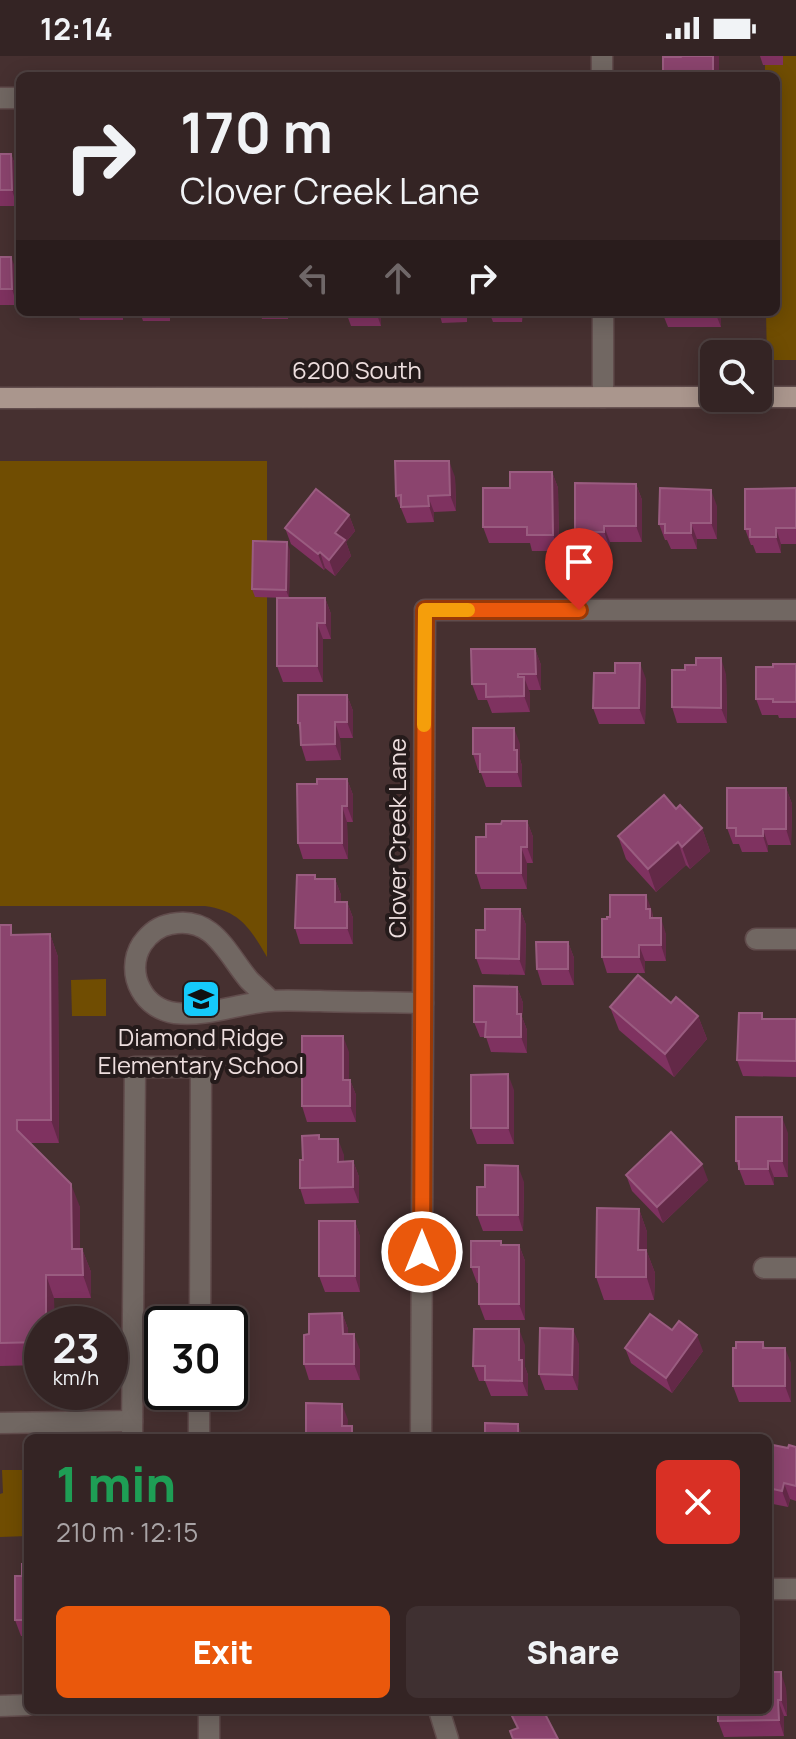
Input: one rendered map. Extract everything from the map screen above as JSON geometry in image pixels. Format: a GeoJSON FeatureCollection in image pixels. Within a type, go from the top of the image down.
{"type":"FeatureCollection","features":[{"type":"Feature","properties":{"kind":"main road","name":"6200 South"},"geometry":{"type":"LineString","coordinates":[[0,398],[700,397]]}},
{"type":"Feature","properties":{"kind":"main road"},"geometry":{"type":"LineString","coordinates":[[772,397],[796,397]]}},
{"type":"Feature","properties":{"kind":"street"},"geometry":{"type":"LineString","coordinates":[[603,316],[603,397]]}},
{"type":"Feature","properties":{"kind":"street","name":"Clover Creek Lane"},"geometry":{"type":"LineString","coordinates":[[421,1434],[425,610],[796,610]]}},
{"type":"Feature","properties":{"kind":"street"},"geometry":{"type":"LineString","coordinates":[[271,1001],[249,979],[227,947],[199,926],[188,923],[164,925],[145,939],[139,950],[135,973],[138,984],[143,994],[161,1010],[183,1014],[212,1013],[271,1001],[423,1003]]}},
{"type":"Feature","properties":{"kind":"street"},"geometry":{"type":"LineString","coordinates":[[756,939],[796,939]]}},
{"type":"Feature","properties":{"kind":"street"},"geometry":{"type":"LineString","coordinates":[[0,1423],[132,1430],[135,1067],[201,1067],[200,1306]]}},
{"type":"Feature","properties":{"kind":"street"},"geometry":{"type":"LineString","coordinates":[[764,1268],[796,1268]]}},
{"type":"Feature","properties":{"kind":"street"},"geometry":{"type":"LineString","coordinates":[[199,1410],[199,1434]]}},
{"type":"Feature","properties":{"kind":"street"},"geometry":{"type":"LineString","coordinates":[[772,1589],[796,1589]]}},
{"type":"Feature","properties":{"kind":"street"},"geometry":{"type":"LineString","coordinates":[[0,1706],[24,1705]]}},
{"type":"Feature","properties":{"kind":"street"},"geometry":{"type":"LineString","coordinates":[[209,1714],[209,1739]]}},
{"type":"Feature","properties":{"kind":"street"},"geometry":{"type":"LineString","coordinates":[[440,1714],[448,1739]]}},
{"type":"Feature","properties":{"kind":"shaded area"},"geometry":{"type":"Polygon","coordinates":[[[765,56],[796,56],[796,360],[772,360],[772,340],[767,340],[766,316],[780,316],[780,72],[765,72],[765,56]]]}},
{"type":"Feature","properties":{"kind":"shaded area"},"geometry":{"type":"Polygon","coordinates":[[[0,461],[267,461],[267,957],[243,922],[217,908],[0,906],[0,461]]]}},
{"type":"Feature","properties":{"kind":"shaded area"},"geometry":{"type":"Polygon","coordinates":[[[106,979],[106,1016],[72,1016],[71,980],[106,979]]]}},
{"type":"Feature","properties":{"kind":"shaded area"},"geometry":{"type":"Polygon","coordinates":[[[2,1470],[24,1470],[24,1536],[0,1537],[0,1494],[3,1493],[2,1470]]]}},
{"type":"Feature","properties":{"kind":"building"},"geometry":{"type":"Polygon","coordinates":[[[713,56],[713,72],[663,72],[663,57],[713,56]]]}},
{"type":"Feature","properties":{"kind":"building"},"geometry":{"type":"Polygon","coordinates":[[[0,154],[11,154],[12,190],[0,190],[0,154]]]}},
{"type":"Feature","properties":{"kind":"building"},"geometry":{"type":"Polygon","coordinates":[[[0,257],[11,257],[12,289],[0,289],[0,257]]]}},
{"type":"Feature","properties":{"kind":"building"},"geometry":{"type":"Polygon","coordinates":[[[395,461],[449,461],[450,495],[428,496],[429,506],[401,507],[401,495],[396,496],[395,461]]]}},
{"type":"Feature","properties":{"kind":"building"},"geometry":{"type":"Polygon","coordinates":[[[510,472],[552,472],[553,535],[527,535],[527,527],[483,527],[483,488],[510,488],[510,472]]]}},
{"type":"Feature","properties":{"kind":"building"},"geometry":{"type":"Polygon","coordinates":[[[575,483],[636,484],[636,526],[604,526],[604,532],[575,532],[575,483]]]}},
{"type":"Feature","properties":{"kind":"building"},"geometry":{"type":"Polygon","coordinates":[[[660,488],[711,490],[711,523],[691,523],[691,533],[665,533],[665,524],[659,524],[660,488]]]}},
{"type":"Feature","properties":{"kind":"building"},"geometry":{"type":"Polygon","coordinates":[[[796,488],[796,528],[776,528],[776,537],[750,537],[750,529],[745,529],[745,489],[796,488]]]}},
{"type":"Feature","properties":{"kind":"building"},"geometry":{"type":"Polygon","coordinates":[[[316,489],[349,515],[335,533],[345,540],[329,560],[285,528],[316,489]]]}},
{"type":"Feature","properties":{"kind":"building"},"geometry":{"type":"Polygon","coordinates":[[[253,541],[287,542],[286,590],[252,589],[253,541]]]}},
{"type":"Feature","properties":{"kind":"building"},"geometry":{"type":"Polygon","coordinates":[[[277,598],[325,598],[325,623],[317,623],[317,666],[277,666],[277,598]]]}},
{"type":"Feature","properties":{"kind":"building"},"geometry":{"type":"Polygon","coordinates":[[[471,649],[535,649],[536,674],[518,674],[518,677],[524,677],[524,696],[486,697],[486,684],[472,684],[471,649]]]}},
{"type":"Feature","properties":{"kind":"building"},"geometry":{"type":"Polygon","coordinates":[[[696,658],[721,658],[721,708],[672,707],[672,670],[685,670],[685,665],[696,665],[696,658]]]}},
{"type":"Feature","properties":{"kind":"building"},"geometry":{"type":"Polygon","coordinates":[[[615,663],[640,663],[639,708],[593,708],[594,673],[615,673],[615,663]]]}},
{"type":"Feature","properties":{"kind":"building"},"geometry":{"type":"Polygon","coordinates":[[[773,664],[796,664],[796,702],[756,699],[756,667],[773,667],[773,664]]]}},
{"type":"Feature","properties":{"kind":"building"},"geometry":{"type":"Polygon","coordinates":[[[298,695],[347,695],[347,722],[335,722],[335,744],[301,745],[298,695]]]}},
{"type":"Feature","properties":{"kind":"building"},"geometry":{"type":"Polygon","coordinates":[[[473,728],[514,728],[517,772],[480,772],[480,754],[473,754],[473,728]]]}},
{"type":"Feature","properties":{"kind":"building"},"geometry":{"type":"Polygon","coordinates":[[[317,779],[347,779],[347,806],[342,806],[342,843],[298,843],[297,784],[317,784],[317,779]]]}},
{"type":"Feature","properties":{"kind":"building"},"geometry":{"type":"Polygon","coordinates":[[[727,788],[786,788],[786,829],[763,829],[763,836],[736,836],[736,828],[727,828],[727,788]]]}},
{"type":"Feature","properties":{"kind":"building"},"geometry":{"type":"Polygon","coordinates":[[[664,795],[676,809],[680,805],[702,828],[682,847],[678,842],[648,869],[618,836],[664,795]]]}},
{"type":"Feature","properties":{"kind":"building"},"geometry":{"type":"Polygon","coordinates":[[[502,821],[527,821],[527,847],[521,847],[521,873],[476,873],[476,837],[486,837],[486,824],[501,824],[502,821]]]}},
{"type":"Feature","properties":{"kind":"building"},"geometry":{"type":"Polygon","coordinates":[[[297,875],[335,879],[335,902],[347,902],[347,928],[295,928],[297,875]]]}},
{"type":"Feature","properties":{"kind":"building"},"geometry":{"type":"Polygon","coordinates":[[[610,895],[646,895],[650,918],[661,918],[661,945],[639,945],[639,957],[602,957],[602,919],[610,917],[610,895]]]}},
{"type":"Feature","properties":{"kind":"building"},"geometry":{"type":"Polygon","coordinates":[[[485,909],[520,909],[519,959],[476,958],[476,930],[485,930],[485,909]]]}},
{"type":"Feature","properties":{"kind":"building"},"geometry":{"type":"Polygon","coordinates":[[[0,925],[11,925],[11,935],[50,934],[51,1120],[17,1120],[17,1130],[71,1184],[72,1249],[82,1249],[83,1275],[46,1275],[46,1306],[24,1306],[24,1342],[0,1343],[0,925]]]}},
{"type":"Feature","properties":{"kind":"building"},"geometry":{"type":"Polygon","coordinates":[[[536,942],[568,942],[568,969],[537,969],[536,942]]]}},
{"type":"Feature","properties":{"kind":"building"},"geometry":{"type":"Polygon","coordinates":[[[638,975],[671,1003],[676,997],[698,1016],[665,1054],[610,1007],[638,975]]]}},
{"type":"Feature","properties":{"kind":"building"},"geometry":{"type":"Polygon","coordinates":[[[474,986],[517,987],[521,1037],[485,1037],[486,1022],[474,1022],[474,986]]]}},
{"type":"Feature","properties":{"kind":"building"},"geometry":{"type":"Polygon","coordinates":[[[739,1013],[762,1013],[762,1019],[796,1019],[796,1061],[737,1060],[739,1013]]]}},
{"type":"Feature","properties":{"kind":"building"},"geometry":{"type":"Polygon","coordinates":[[[302,1036],[343,1036],[343,1080],[350,1080],[350,1106],[302,1106],[302,1036]]]}},
{"type":"Feature","properties":{"kind":"building"},"geometry":{"type":"Polygon","coordinates":[[[508,1074],[508,1128],[471,1128],[471,1075],[508,1074]]]}},
{"type":"Feature","properties":{"kind":"building"},"geometry":{"type":"Polygon","coordinates":[[[736,1117],[782,1117],[782,1161],[768,1161],[768,1169],[739,1169],[739,1161],[736,1161],[736,1117]]]}},
{"type":"Feature","properties":{"kind":"building"},"geometry":{"type":"Polygon","coordinates":[[[671,1132],[702,1164],[657,1207],[626,1175],[671,1132]]]}},
{"type":"Feature","properties":{"kind":"building"},"geometry":{"type":"Polygon","coordinates":[[[319,1135],[319,1139],[338,1139],[338,1162],[353,1161],[353,1187],[300,1188],[302,1136],[319,1135]]]}},
{"type":"Feature","properties":{"kind":"building"},"geometry":{"type":"Polygon","coordinates":[[[485,1165],[518,1166],[518,1215],[477,1215],[477,1187],[485,1187],[485,1165]]]}},
{"type":"Feature","properties":{"kind":"building"},"geometry":{"type":"Polygon","coordinates":[[[597,1208],[639,1209],[638,1250],[646,1250],[646,1277],[596,1277],[597,1208]]]}},
{"type":"Feature","properties":{"kind":"building"},"geometry":{"type":"Polygon","coordinates":[[[319,1221],[355,1221],[355,1276],[319,1276],[319,1221]]]}},
{"type":"Feature","properties":{"kind":"building"},"geometry":{"type":"Polygon","coordinates":[[[471,1241],[501,1241],[501,1245],[519,1245],[519,1304],[479,1304],[479,1267],[471,1267],[471,1241]]]}},
{"type":"Feature","properties":{"kind":"building"},"geometry":{"type":"Polygon","coordinates":[[[342,1313],[343,1334],[354,1334],[354,1364],[304,1364],[304,1335],[309,1334],[309,1314],[342,1313]]]}},
{"type":"Feature","properties":{"kind":"building"},"geometry":{"type":"Polygon","coordinates":[[[650,1314],[672,1330],[679,1321],[697,1335],[666,1378],[625,1348],[650,1314]]]}},
{"type":"Feature","properties":{"kind":"building"},"geometry":{"type":"Polygon","coordinates":[[[540,1328],[573,1329],[572,1375],[539,1374],[540,1328]]]}},
{"type":"Feature","properties":{"kind":"building"},"geometry":{"type":"Polygon","coordinates":[[[474,1329],[519,1329],[522,1381],[485,1380],[485,1366],[473,1366],[474,1329]]]}},
{"type":"Feature","properties":{"kind":"building"},"geometry":{"type":"Polygon","coordinates":[[[736,1342],[763,1342],[763,1348],[785,1348],[785,1386],[733,1386],[733,1348],[736,1348],[736,1342]]]}},
{"type":"Feature","properties":{"kind":"building"},"geometry":{"type":"Polygon","coordinates":[[[306,1403],[342,1404],[342,1426],[352,1426],[352,1434],[306,1434],[306,1403]]]}},
{"type":"Feature","properties":{"kind":"building"},"geometry":{"type":"Polygon","coordinates":[[[485,1423],[518,1424],[518,1434],[485,1434],[485,1423]]]}},
{"type":"Feature","properties":{"kind":"building"},"geometry":{"type":"Polygon","coordinates":[[[772,1445],[796,1447],[796,1486],[784,1483],[782,1491],[772,1489],[772,1445]]]}},
{"type":"Feature","properties":{"kind":"building"},"geometry":{"type":"Polygon","coordinates":[[[24,1564],[24,1620],[15,1620],[15,1576],[22,1576],[24,1564]]]}},
{"type":"Feature","properties":{"kind":"building"},"geometry":{"type":"Polygon","coordinates":[[[772,1672],[781,1672],[779,1720],[718,1721],[718,1714],[772,1714],[772,1672]]]}},
{"type":"Feature","properties":{"kind":"building"},"geometry":{"type":"Polygon","coordinates":[[[511,1714],[545,1714],[558,1739],[513,1739],[510,1731],[518,1728],[511,1714]]]}},
{"type":"Feature","properties":{"kind":"slow traffic"},"geometry":{"type":"LineString","coordinates":[[424,725],[425,610],[468,610]]}},
{"type":"Feature","properties":{"kind":"place","name":"Diamond Ridge Elementary School"},"geometry":{"type":"Point","coordinates":[201,999]}},
{"type":"Feature","properties":{"kind":"route"},"geometry":{"type":"LineString","coordinates":[[422,1252],[425,610],[579,610]]}}]}
